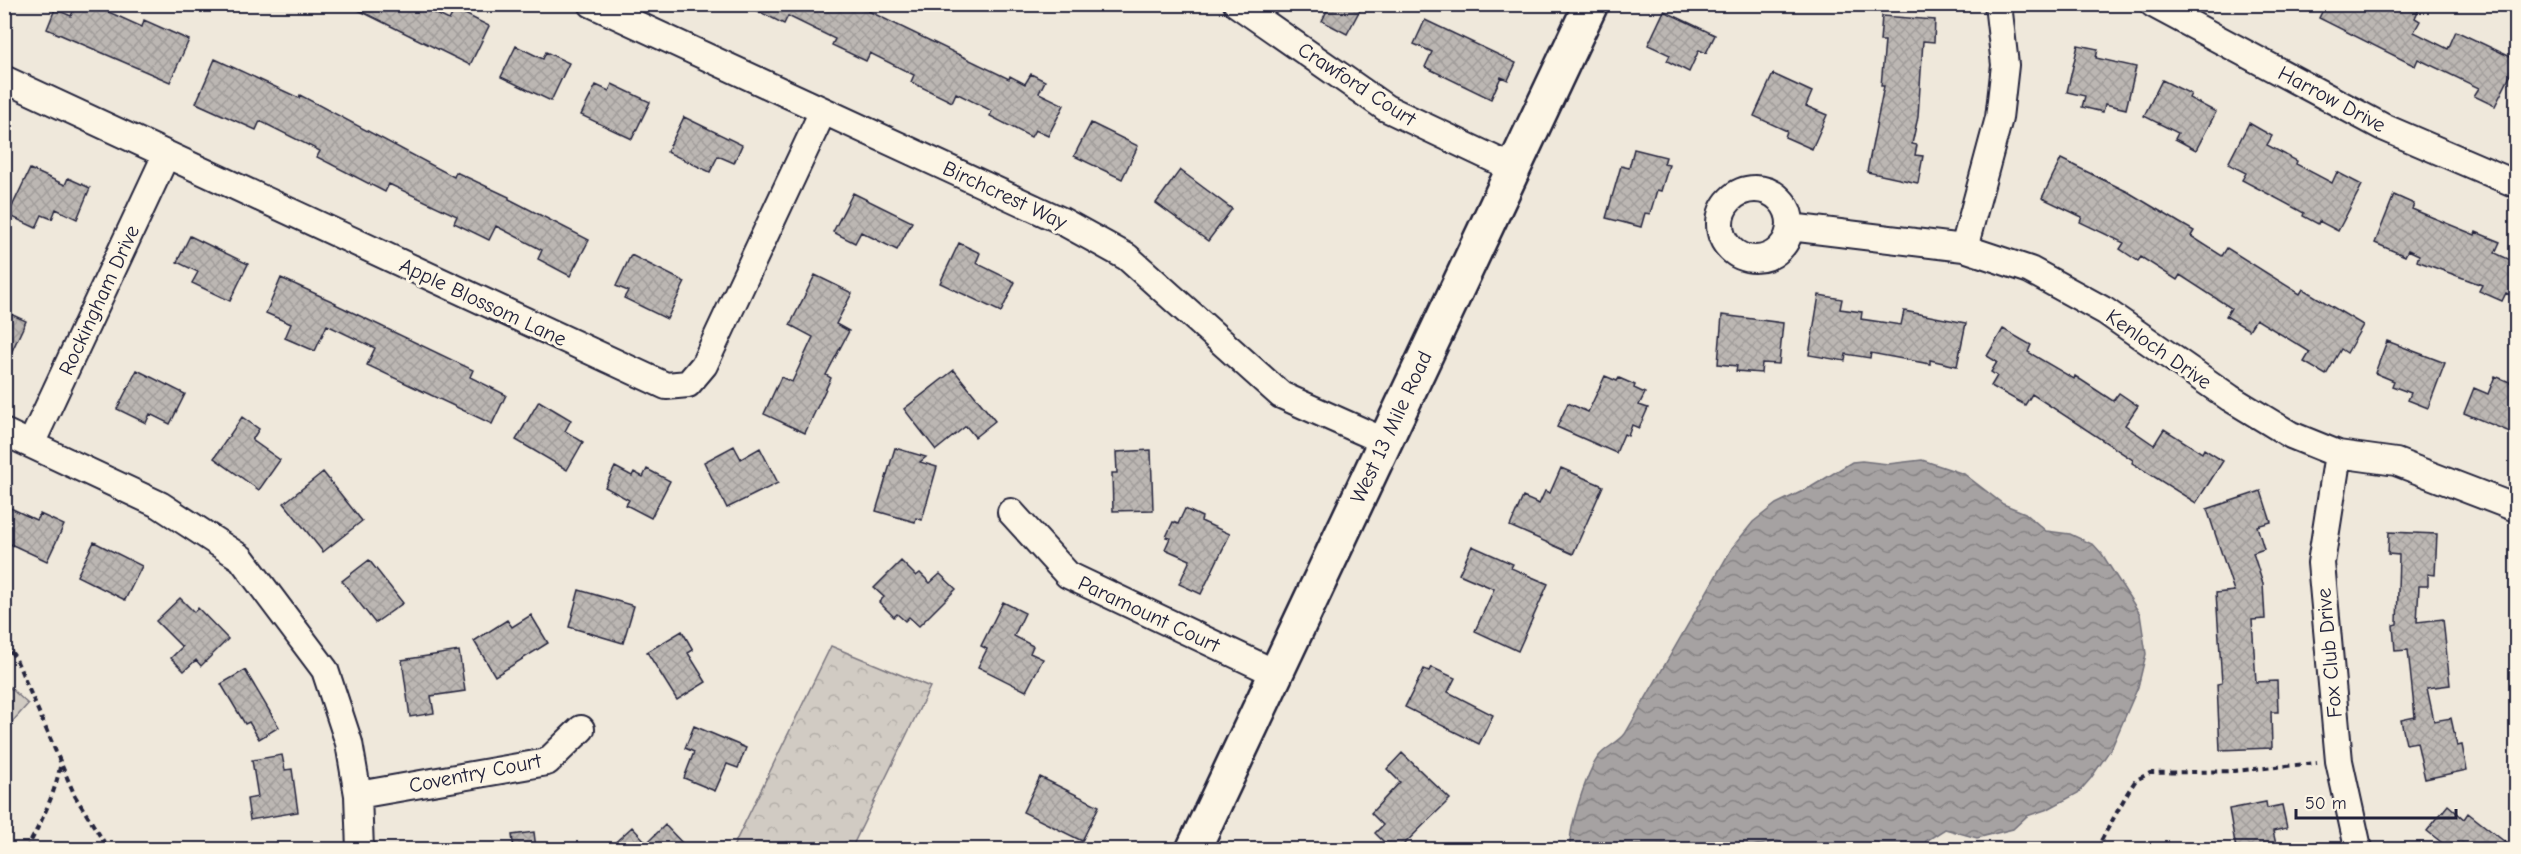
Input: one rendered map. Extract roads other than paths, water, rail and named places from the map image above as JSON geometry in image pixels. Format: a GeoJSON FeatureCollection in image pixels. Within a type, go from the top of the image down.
{"type":"FeatureCollection","features":[{"type":"Feature","properties":{"kind":"street","name":"Birchcrest Way"},"geometry":{"type":"LineString","coordinates":[[592,4],[1060,220],[1126,257],[1281,395],[1384,441]]}},
{"type":"Feature","properties":{"kind":"street","name":"Crawford Court"},"geometry":{"type":"LineString","coordinates":[[1237,4],[1386,108],[1515,169]]}},
{"type":"Feature","properties":{"kind":"street","name":"West 13 Mile Road"},"geometry":{"type":"LineString","coordinates":[[1193,849],[1592,4]]}},
{"type":"Feature","properties":{"kind":"street"},"geometry":{"type":"LineString","coordinates":[[1964,248],[1999,118],[2005,65],[1998,4]]}},
{"type":"Feature","properties":{"kind":"street","name":"Harrow Drive"},"geometry":{"type":"LineString","coordinates":[[2153,4],[2383,127],[2517,184]]}},
{"type":"Feature","properties":{"kind":"street","name":"Apple Blossom Lane"},"geometry":{"type":"LineString","coordinates":[[4,79],[666,386],[688,384],[704,365],[823,111]]}},
{"type":"Feature","properties":{"kind":"street","name":"Rockingham Drive"},"geometry":{"type":"LineString","coordinates":[[31,444],[166,155]]}},
{"type":"Feature","properties":{"kind":"street","name":"Kenloch Drive"},"geometry":{"type":"LineString","coordinates":[[1790,227],[1964,248],[2030,270],[2105,311],[2240,405],[2291,435],[2338,454],[2396,462],[2517,508]]}},
{"type":"Feature","properties":{"kind":"street"},"geometry":{"type":"LineString","coordinates":[[4,432],[160,505],[241,558],[325,670],[349,743],[358,795],[360,849]]}},
{"type":"Feature","properties":{"kind":"street","name":"Fox Club Drive"},"geometry":{"type":"LineString","coordinates":[[2338,454],[2321,563],[2339,761],[2357,843],[2361,849]]}},
{"type":"Feature","properties":{"kind":"street","name":"Paramount Court"},"geometry":{"type":"LineString","coordinates":[[1011,512],[1068,575],[1275,673]]}},
{"type":"Feature","properties":{"kind":"street","name":"Coventry Court"},"geometry":{"type":"LineString","coordinates":[[358,795],[547,762],[581,729]]}},
{"type":"Feature","properties":{"kind":"water"},"geometry":{"type":"Polygon","coordinates":[[[1922,460],[1964,474],[2003,504],[2025,513],[2046,531],[2070,534],[2094,545],[2140,614],[2146,654],[2138,687],[2112,747],[2078,793],[2048,809],[2027,816],[2013,829],[1977,838],[1945,829],[1926,841],[1921,849],[1812,849],[1777,841],[1738,850],[1570,849],[1575,815],[1594,764],[1602,753],[1625,734],[1732,548],[1753,522],[1776,504],[1811,487],[1852,462],[1888,464],[1922,460]]]}}]}
